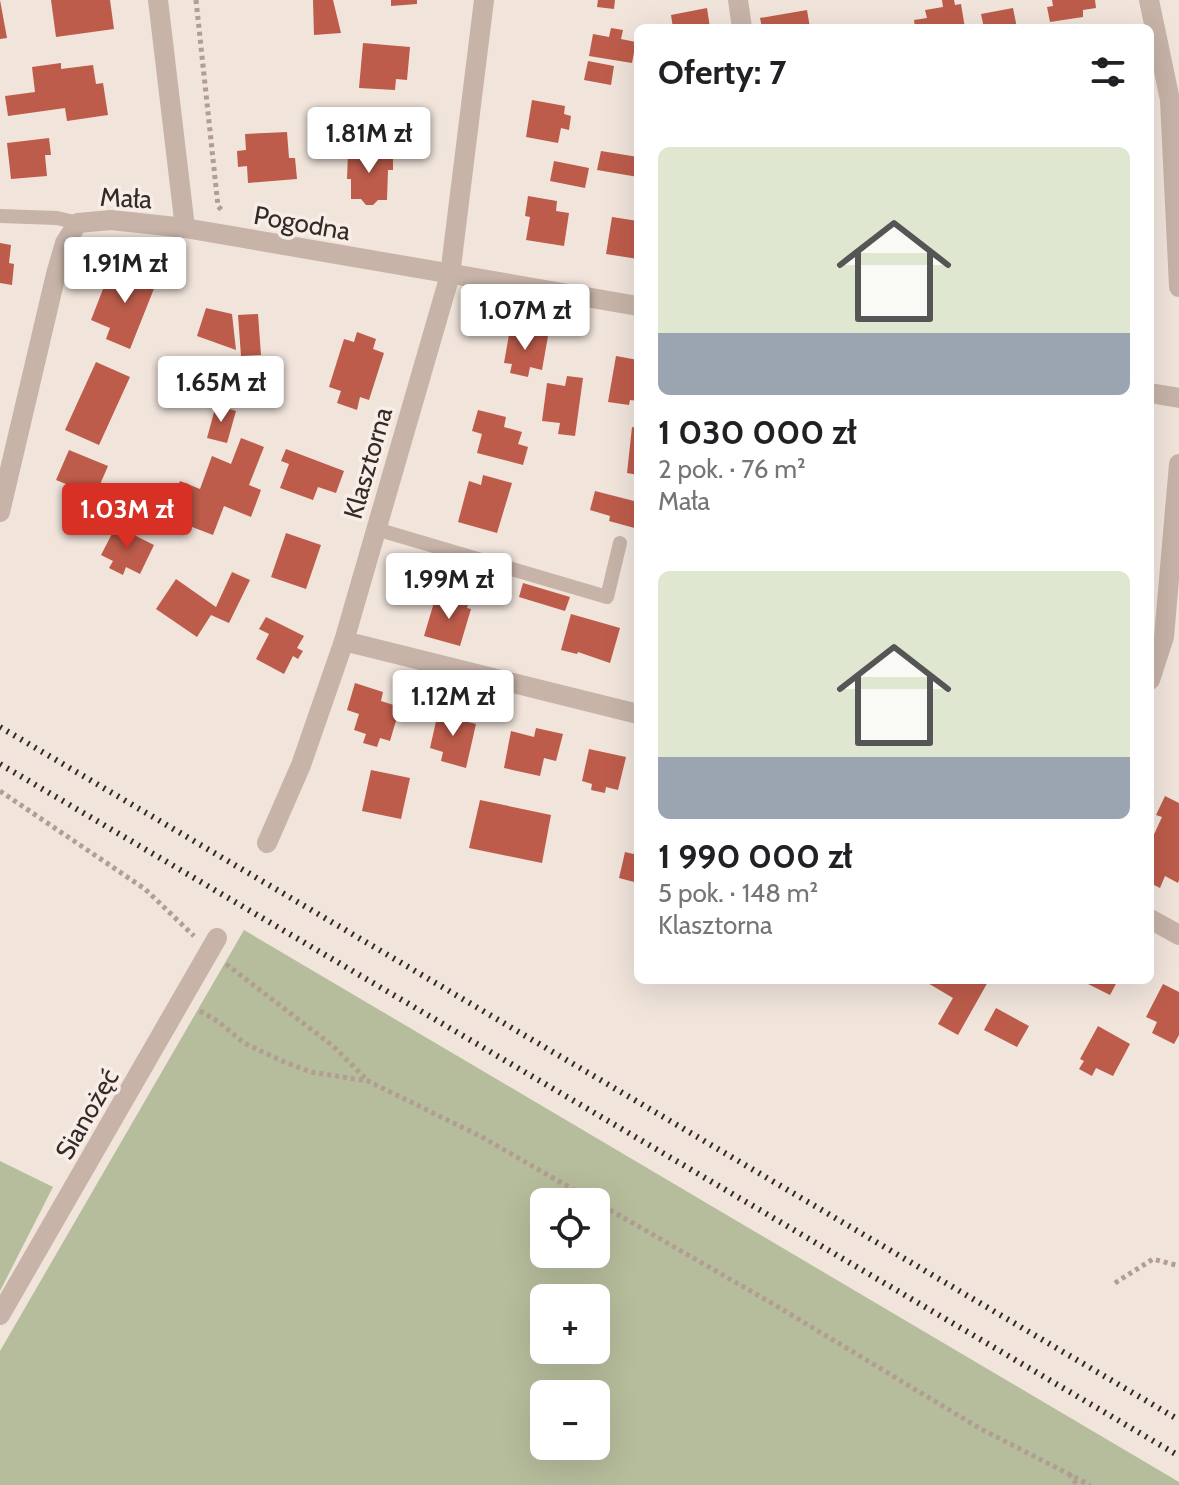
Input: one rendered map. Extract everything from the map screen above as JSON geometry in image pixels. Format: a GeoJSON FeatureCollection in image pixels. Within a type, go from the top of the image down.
{"type":"FeatureCollection","features":[{"type":"Feature","properties":{"kind":"street"},"geometry":{"type":"LineString","coordinates":[[158,0],[185,228]]}},
{"type":"Feature","properties":{"kind":"street","name":"Klasztorna"},"geometry":{"type":"LineString","coordinates":[[344,641],[450,275],[484,0]]}},
{"type":"Feature","properties":{"kind":"street"},"geometry":{"type":"LineString","coordinates":[[738,0],[741,24]]}},
{"type":"Feature","properties":{"kind":"street"},"geometry":{"type":"LineString","coordinates":[[1149,0],[1174,100],[1179,287]]}},
{"type":"Feature","properties":{"kind":"street","name":"Mała"},"geometry":{"type":"LineString","coordinates":[[0,512],[56,274],[65,243],[78,223],[111,220],[185,228]]}},
{"type":"Feature","properties":{"kind":"street","name":"Pogodna"},"geometry":{"type":"LineString","coordinates":[[185,228],[634,305]]}},
{"type":"Feature","properties":{"kind":"street"},"geometry":{"type":"LineString","coordinates":[[1154,394],[1179,398]]}},
{"type":"Feature","properties":{"kind":"street"},"geometry":{"type":"LineString","coordinates":[[1154,672],[1171,640],[1179,464]]}},
{"type":"Feature","properties":{"kind":"street"},"geometry":{"type":"LineString","coordinates":[[267,843],[301,765],[344,641],[634,713]]}},
{"type":"Feature","properties":{"kind":"street"},"geometry":{"type":"LineString","coordinates":[[1154,921],[1179,935]]}},
{"type":"Feature","properties":{"kind":"street","name":"Sianożęć"},"geometry":{"type":"LineString","coordinates":[[0,1315],[213,944]]}},
{"type":"Feature","properties":{"kind":"lane"},"geometry":{"type":"LineString","coordinates":[[0,216],[45,216],[78,223]]}},
{"type":"Feature","properties":{"kind":"lane"},"geometry":{"type":"LineString","coordinates":[[376,529],[607,597],[620,543]]}},
{"type":"Feature","properties":{"kind":"path"},"geometry":{"type":"LineString","coordinates":[[196,0],[218,206],[226,215]]}},
{"type":"Feature","properties":{"kind":"path"},"geometry":{"type":"LineString","coordinates":[[0,791],[145,889],[213,944],[253,987],[333,1046],[368,1081]]}},
{"type":"Feature","properties":{"kind":"path"},"geometry":{"type":"LineString","coordinates":[[182,1000],[219,1022],[244,1043],[311,1072],[368,1081],[480,1136],[571,1188]]}},
{"type":"Feature","properties":{"kind":"path"},"geometry":{"type":"LineString","coordinates":[[610,1210],[981,1429],[1090,1485]]}},
{"type":"Feature","properties":{"kind":"path"},"geometry":{"type":"LineString","coordinates":[[1115,1283],[1153,1259],[1179,1266]]}},
{"type":"Feature","properties":{"kind":"path"},"geometry":{"type":"LineString","coordinates":[[1068,1473],[1077,1485]]}},
{"type":"Feature","properties":{"kind":"green space"},"geometry":{"type":"Polygon","coordinates":[[[244,930],[1179,1482],[1179,1485],[0,1485],[0,1351],[244,930]]]}},
{"type":"Feature","properties":{"kind":"green space"},"geometry":{"type":"Polygon","coordinates":[[[0,1161],[53,1187],[0,1291],[0,1161]]]}},
{"type":"Feature","properties":{"kind":"building"},"geometry":{"type":"Polygon","coordinates":[[[0,0],[7,38],[0,39],[0,0]]]}},
{"type":"Feature","properties":{"kind":"building"},"geometry":{"type":"Polygon","coordinates":[[[51,0],[110,0],[114,29],[56,37],[51,0]]]}},
{"type":"Feature","properties":{"kind":"building"},"geometry":{"type":"Polygon","coordinates":[[[313,0],[333,0],[341,33],[314,35],[313,0]]]}},
{"type":"Feature","properties":{"kind":"building"},"geometry":{"type":"Polygon","coordinates":[[[391,0],[417,0],[417,4],[391,6],[391,0]]]}},
{"type":"Feature","properties":{"kind":"building"},"geometry":{"type":"Polygon","coordinates":[[[598,0],[615,0],[614,9],[597,7],[598,0]]]}},
{"type":"Feature","properties":{"kind":"building"},"geometry":{"type":"Polygon","coordinates":[[[942,0],[954,0],[955,5],[961,4],[964,24],[914,24],[914,20],[927,18],[925,10],[943,7],[942,0]]]}},
{"type":"Feature","properties":{"kind":"building"},"geometry":{"type":"Polygon","coordinates":[[[1052,0],[1095,0],[1096,8],[1083,10],[1083,17],[1050,22],[1047,7],[1053,6],[1052,0]]]}},
{"type":"Feature","properties":{"kind":"building"},"geometry":{"type":"Polygon","coordinates":[[[707,8],[709,24],[672,24],[671,15],[707,8]]]}},
{"type":"Feature","properties":{"kind":"building"},"geometry":{"type":"Polygon","coordinates":[[[1013,8],[1016,24],[983,24],[981,14],[1013,8]]]}},
{"type":"Feature","properties":{"kind":"building"},"geometry":{"type":"Polygon","coordinates":[[[807,10],[809,24],[761,24],[760,18],[807,10]]]}},
{"type":"Feature","properties":{"kind":"building"},"geometry":{"type":"Polygon","coordinates":[[[611,28],[623,30],[621,39],[634,42],[632,63],[589,56],[593,34],[609,37],[611,28]]]}},
{"type":"Feature","properties":{"kind":"building"},"geometry":{"type":"Polygon","coordinates":[[[363,43],[410,47],[407,80],[396,79],[395,90],[359,88],[363,43]]]}},
{"type":"Feature","properties":{"kind":"building"},"geometry":{"type":"Polygon","coordinates":[[[588,61],[614,66],[611,85],[584,80],[588,61]]]}},
{"type":"Feature","properties":{"kind":"building"},"geometry":{"type":"Polygon","coordinates":[[[61,63],[61,69],[93,65],[96,84],[103,83],[108,115],[67,121],[65,108],[8,116],[5,96],[35,92],[32,67],[61,63]]]}},
{"type":"Feature","properties":{"kind":"building"},"geometry":{"type":"Polygon","coordinates":[[[532,100],[565,106],[564,114],[571,116],[569,130],[561,128],[558,143],[526,137],[532,100]]]}},
{"type":"Feature","properties":{"kind":"building"},"geometry":{"type":"Polygon","coordinates":[[[287,132],[289,158],[295,158],[297,179],[248,183],[247,166],[238,167],[237,151],[246,150],[245,134],[287,132]]]}},
{"type":"Feature","properties":{"kind":"building"},"geometry":{"type":"Polygon","coordinates":[[[49,138],[51,155],[45,155],[47,176],[11,179],[7,143],[49,138]]]}},
{"type":"Feature","properties":{"kind":"building"},"geometry":{"type":"Polygon","coordinates":[[[601,151],[634,156],[634,176],[597,170],[601,151]]]}},
{"type":"Feature","properties":{"kind":"building"},"geometry":{"type":"Polygon","coordinates":[[[348,152],[393,152],[393,170],[388,170],[387,200],[366,205],[361,199],[351,199],[351,179],[347,179],[348,152]]]}},
{"type":"Feature","properties":{"kind":"building"},"geometry":{"type":"Polygon","coordinates":[[[554,161],[589,168],[585,188],[550,181],[554,161]]]}},
{"type":"Feature","properties":{"kind":"building"},"geometry":{"type":"Polygon","coordinates":[[[528,196],[557,201],[556,211],[569,213],[564,246],[526,240],[530,217],[525,216],[528,196]]]}},
{"type":"Feature","properties":{"kind":"building"},"geometry":{"type":"Polygon","coordinates":[[[612,217],[634,220],[634,258],[606,254],[612,217]]]}},
{"type":"Feature","properties":{"kind":"building"},"geometry":{"type":"Polygon","coordinates":[[[0,243],[11,245],[9,263],[14,264],[12,285],[0,283],[0,243]]]}},
{"type":"Feature","properties":{"kind":"building"},"geometry":{"type":"Polygon","coordinates":[[[135,266],[159,276],[130,349],[106,339],[110,328],[91,320],[110,271],[130,279],[135,266]]]}},
{"type":"Feature","properties":{"kind":"building"},"geometry":{"type":"Polygon","coordinates":[[[206,308],[232,314],[236,350],[197,336],[206,308]]]}},
{"type":"Feature","properties":{"kind":"building"},"geometry":{"type":"Polygon","coordinates":[[[258,314],[261,355],[241,356],[238,315],[258,314]]]}},
{"type":"Feature","properties":{"kind":"building"},"geometry":{"type":"Polygon","coordinates":[[[510,329],[548,336],[542,370],[530,367],[528,377],[510,373],[512,364],[504,363],[510,329]]]}},
{"type":"Feature","properties":{"kind":"building"},"geometry":{"type":"Polygon","coordinates":[[[357,332],[376,339],[373,349],[384,353],[369,400],[360,397],[357,410],[337,403],[341,391],[329,387],[344,339],[354,342],[357,332]]]}},
{"type":"Feature","properties":{"kind":"building"},"geometry":{"type":"Polygon","coordinates":[[[616,356],[634,359],[634,400],[630,400],[629,405],[608,402],[616,356]]]}},
{"type":"Feature","properties":{"kind":"building"},"geometry":{"type":"Polygon","coordinates":[[[96,362],[130,377],[99,445],[65,430],[96,362]]]}},
{"type":"Feature","properties":{"kind":"building"},"geometry":{"type":"Polygon","coordinates":[[[567,376],[583,378],[575,436],[558,434],[560,423],[542,421],[547,383],[565,386],[567,376]]]}},
{"type":"Feature","properties":{"kind":"building"},"geometry":{"type":"Polygon","coordinates":[[[216,405],[236,411],[227,443],[207,438],[216,405]]]}},
{"type":"Feature","properties":{"kind":"building"},"geometry":{"type":"Polygon","coordinates":[[[478,410],[506,417],[504,427],[522,432],[518,444],[528,447],[523,465],[477,453],[482,434],[472,431],[478,410]]]}},
{"type":"Feature","properties":{"kind":"building"},"geometry":{"type":"Polygon","coordinates":[[[632,427],[634,474],[627,473],[632,427]]]}},
{"type":"Feature","properties":{"kind":"building"},"geometry":{"type":"Polygon","coordinates":[[[241,438],[264,447],[249,485],[261,490],[251,517],[224,506],[213,535],[166,517],[180,481],[200,489],[212,456],[231,464],[241,438]]]}},
{"type":"Feature","properties":{"kind":"building"},"geometry":{"type":"Polygon","coordinates":[[[286,449],[344,471],[336,493],[318,487],[313,500],[280,488],[289,464],[281,461],[286,449]]]}},
{"type":"Feature","properties":{"kind":"building"},"geometry":{"type":"Polygon","coordinates":[[[69,450],[108,466],[95,496],[56,480],[69,450]]]}},
{"type":"Feature","properties":{"kind":"building"},"geometry":{"type":"Polygon","coordinates":[[[483,475],[512,483],[497,533],[458,522],[469,481],[481,485],[483,475]]]}},
{"type":"Feature","properties":{"kind":"building"},"geometry":{"type":"Polygon","coordinates":[[[595,491],[634,501],[634,528],[609,521],[610,516],[590,510],[595,491]]]}},
{"type":"Feature","properties":{"kind":"building"},"geometry":{"type":"Polygon","coordinates":[[[116,526],[154,545],[140,574],[126,567],[123,575],[109,568],[113,561],[101,555],[116,526]]]}},
{"type":"Feature","properties":{"kind":"building"},"geometry":{"type":"Polygon","coordinates":[[[286,533],[321,545],[306,589],[271,577],[286,533]]]}},
{"type":"Feature","properties":{"kind":"building"},"geometry":{"type":"Polygon","coordinates":[[[232,572],[250,580],[229,623],[211,615],[197,637],[156,609],[176,579],[216,607],[232,572]]]}},
{"type":"Feature","properties":{"kind":"building"},"geometry":{"type":"Polygon","coordinates":[[[523,583],[570,597],[565,611],[519,597],[523,583]]]}},
{"type":"Feature","properties":{"kind":"building"},"geometry":{"type":"Polygon","coordinates":[[[457,595],[470,598],[467,608],[471,609],[460,646],[424,636],[435,599],[455,605],[457,595]]]}},
{"type":"Feature","properties":{"kind":"building"},"geometry":{"type":"Polygon","coordinates":[[[571,614],[620,628],[610,663],[578,652],[561,650],[571,614]]]}},
{"type":"Feature","properties":{"kind":"building"},"geometry":{"type":"Polygon","coordinates":[[[266,617],[304,636],[297,648],[303,651],[298,659],[293,656],[284,674],[256,659],[269,634],[259,629],[266,617]]]}},
{"type":"Feature","properties":{"kind":"building"},"geometry":{"type":"Polygon","coordinates":[[[355,683],[383,692],[381,701],[400,707],[390,741],[380,738],[377,747],[363,743],[366,734],[354,730],[359,714],[347,710],[355,683]]]}},
{"type":"Feature","properties":{"kind":"building"},"geometry":{"type":"Polygon","coordinates":[[[439,708],[462,713],[460,720],[476,724],[466,768],[441,761],[443,752],[430,748],[439,708]]]}},
{"type":"Feature","properties":{"kind":"building"},"geometry":{"type":"Polygon","coordinates":[[[536,728],[563,734],[556,761],[544,758],[540,776],[504,768],[511,731],[534,737],[536,728]]]}},
{"type":"Feature","properties":{"kind":"building"},"geometry":{"type":"Polygon","coordinates":[[[589,749],[626,757],[618,790],[606,787],[605,793],[591,790],[592,784],[582,781],[589,749]]]}},
{"type":"Feature","properties":{"kind":"building"},"geometry":{"type":"Polygon","coordinates":[[[371,770],[410,778],[401,819],[362,811],[371,770]]]}},
{"type":"Feature","properties":{"kind":"building"},"geometry":{"type":"Polygon","coordinates":[[[1165,796],[1179,803],[1179,880],[1178,883],[1165,876],[1160,888],[1154,885],[1154,834],[1162,817],[1156,815],[1165,796]]]}},
{"type":"Feature","properties":{"kind":"building"},"geometry":{"type":"Polygon","coordinates":[[[480,800],[551,815],[542,863],[469,848],[480,800]]]}},
{"type":"Feature","properties":{"kind":"building"},"geometry":{"type":"Polygon","coordinates":[[[625,852],[634,854],[634,882],[619,878],[625,852]]]}},
{"type":"Feature","properties":{"kind":"building"},"geometry":{"type":"Polygon","coordinates":[[[929,984],[987,984],[958,1035],[938,1024],[953,998],[929,984]]]}},
{"type":"Feature","properties":{"kind":"building"},"geometry":{"type":"Polygon","coordinates":[[[1088,984],[1116,984],[1110,995],[1088,984]]]}},
{"type":"Feature","properties":{"kind":"building"},"geometry":{"type":"Polygon","coordinates":[[[1163,984],[1179,992],[1179,1035],[1174,1044],[1152,1033],[1157,1022],[1146,1017],[1163,984]]]}},
{"type":"Feature","properties":{"kind":"building"},"geometry":{"type":"Polygon","coordinates":[[[996,1008],[1029,1026],[1017,1047],[984,1030],[996,1008]]]}},
{"type":"Feature","properties":{"kind":"building"},"geometry":{"type":"Polygon","coordinates":[[[1098,1026],[1130,1044],[1113,1076],[1096,1068],[1092,1076],[1079,1069],[1084,1061],[1080,1059],[1098,1026]]]}},
{"type":"Feature","properties":{"kind":"railway"},"geometry":{"type":"LineString","coordinates":[[0,727],[1179,1420]]}},
{"type":"Feature","properties":{"kind":"railway"},"geometry":{"type":"LineString","coordinates":[[0,764],[1179,1456]]}}]}
